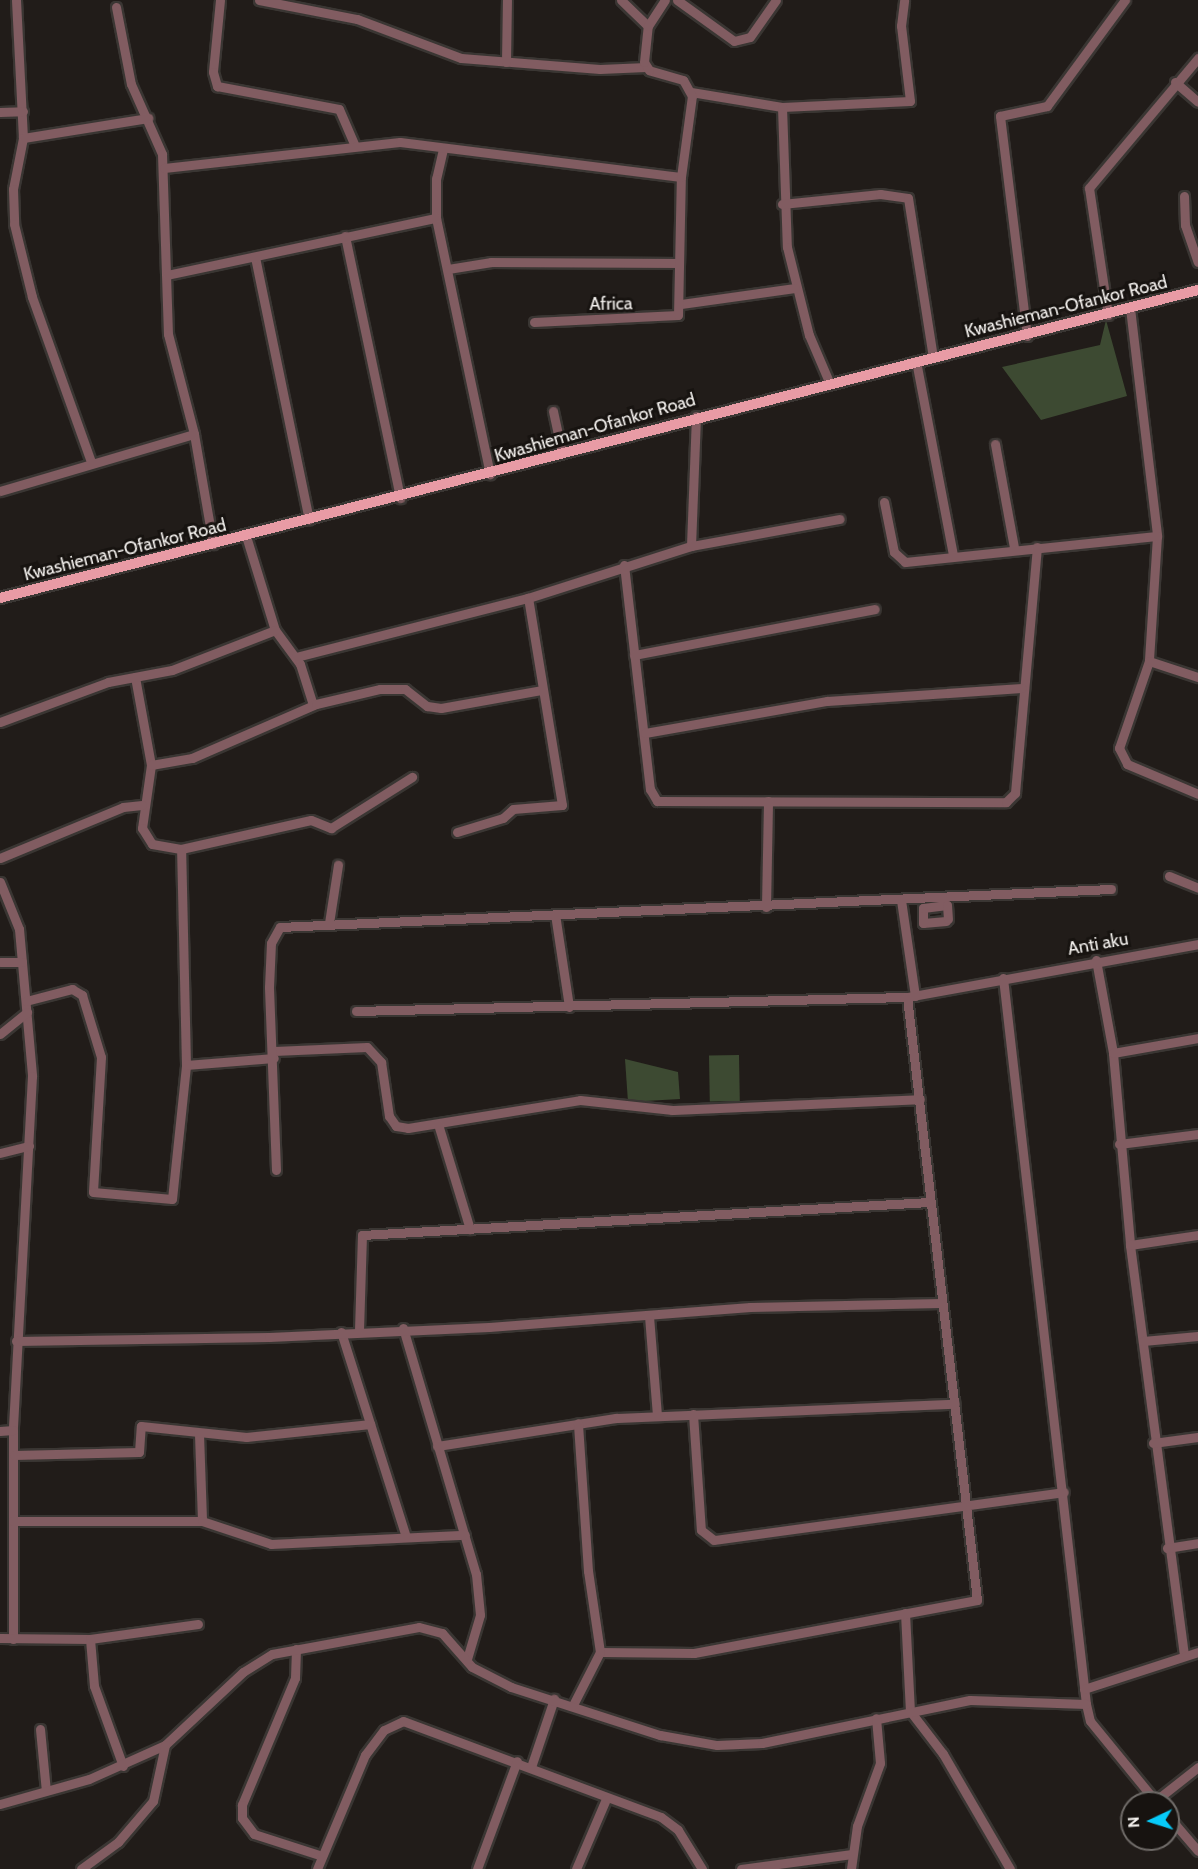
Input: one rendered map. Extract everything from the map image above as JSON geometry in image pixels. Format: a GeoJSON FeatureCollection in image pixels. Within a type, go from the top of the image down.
{"type":"FeatureCollection","features":[{"type":"Feature","properties":{"kind":"main road","name":"Kwashieman-Ofankor Road"},"geometry":{"type":"LineString","coordinates":[[0,598],[400,498],[696,416],[1027,336],[1198,290]]}},
{"type":"Feature","properties":{"kind":"street"},"geometry":{"type":"LineString","coordinates":[[16,0],[23,138],[13,196],[20,252],[91,462]]}},
{"type":"Feature","properties":{"kind":"street"},"geometry":{"type":"LineString","coordinates":[[220,0],[213,72],[217,86],[339,110],[355,146]]}},
{"type":"Feature","properties":{"kind":"street"},"geometry":{"type":"LineString","coordinates":[[259,0],[357,20],[443,54],[506,63],[646,68],[683,80],[691,92],[681,177],[677,263],[681,304],[795,288]]}},
{"type":"Feature","properties":{"kind":"street"},"geometry":{"type":"LineString","coordinates":[[506,63],[507,0]]}},
{"type":"Feature","properties":{"kind":"street"},"geometry":{"type":"LineString","coordinates":[[621,0],[648,26]]}},
{"type":"Feature","properties":{"kind":"street"},"geometry":{"type":"LineString","coordinates":[[646,68],[648,26],[665,0]]}},
{"type":"Feature","properties":{"kind":"street"},"geometry":{"type":"LineString","coordinates":[[677,0],[734,41],[750,37],[776,0]]}},
{"type":"Feature","properties":{"kind":"street"},"geometry":{"type":"LineString","coordinates":[[691,92],[782,107],[910,101],[901,27],[904,0]]}},
{"type":"Feature","properties":{"kind":"street"},"geometry":{"type":"LineString","coordinates":[[1027,336],[1000,116],[1047,106],[1125,0]]}},
{"type":"Feature","properties":{"kind":"street"},"geometry":{"type":"LineString","coordinates":[[116,7],[123,57],[148,118],[164,168],[168,334],[194,434],[213,544]]}},
{"type":"Feature","properties":{"kind":"street"},"geometry":{"type":"LineString","coordinates":[[1108,315],[1089,188],[1175,82],[1198,58]]}},
{"type":"Feature","properties":{"kind":"street"},"geometry":{"type":"LineString","coordinates":[[1175,82],[1198,102]]}},
{"type":"Feature","properties":{"kind":"street"},"geometry":{"type":"LineString","coordinates":[[782,107],[782,204],[795,288],[830,384]]}},
{"type":"Feature","properties":{"kind":"street"},"geometry":{"type":"LineString","coordinates":[[0,112],[23,111]]}},
{"type":"Feature","properties":{"kind":"street"},"geometry":{"type":"LineString","coordinates":[[23,138],[148,118]]}},
{"type":"Feature","properties":{"kind":"street"},"geometry":{"type":"LineString","coordinates":[[164,168],[400,142],[681,177]]}},
{"type":"Feature","properties":{"kind":"street"},"geometry":{"type":"LineString","coordinates":[[443,149],[436,179],[436,218],[490,474]]}},
{"type":"Feature","properties":{"kind":"street"},"geometry":{"type":"LineString","coordinates":[[782,204],[880,194],[908,198],[933,357]]}},
{"type":"Feature","properties":{"kind":"street"},"geometry":{"type":"LineString","coordinates":[[1184,196],[1185,225],[1198,262]]}},
{"type":"Feature","properties":{"kind":"street"},"geometry":{"type":"LineString","coordinates":[[167,275],[436,218]]}},
{"type":"Feature","properties":{"kind":"street"},"geometry":{"type":"LineString","coordinates":[[345,236],[400,498]]}},
{"type":"Feature","properties":{"kind":"street"},"geometry":{"type":"LineString","coordinates":[[255,256],[309,520]]}},
{"type":"Feature","properties":{"kind":"street"},"geometry":{"type":"LineString","coordinates":[[448,269],[490,262],[677,263]]}},
{"type":"Feature","properties":{"kind":"street","name":"Africa"},"geometry":{"type":"LineString","coordinates":[[534,322],[667,319],[678,315],[681,304]]}},
{"type":"Feature","properties":{"kind":"street"},"geometry":{"type":"LineString","coordinates":[[1130,308],[1157,536],[1149,662],[1119,748],[1121,758],[1198,794]]}},
{"type":"Feature","properties":{"kind":"street"},"geometry":{"type":"LineString","coordinates":[[916,361],[953,555]]}},
{"type":"Feature","properties":{"kind":"street"},"geometry":{"type":"LineString","coordinates":[[553,411],[562,453]]}},
{"type":"Feature","properties":{"kind":"street"},"geometry":{"type":"LineString","coordinates":[[691,546],[696,416]]}},
{"type":"Feature","properties":{"kind":"street"},"geometry":{"type":"LineString","coordinates":[[1,488],[194,434]]}},
{"type":"Feature","properties":{"kind":"street"},"geometry":{"type":"LineString","coordinates":[[995,444],[1014,548]]}},
{"type":"Feature","properties":{"kind":"street"},"geometry":{"type":"LineString","coordinates":[[884,502],[898,558],[905,562],[1014,548],[1157,536]]}},
{"type":"Feature","properties":{"kind":"street"},"geometry":{"type":"LineString","coordinates":[[296,657],[528,598],[624,565],[691,546],[840,519]]}},
{"type":"Feature","properties":{"kind":"street"},"geometry":{"type":"LineString","coordinates":[[246,536],[275,630],[296,657],[313,705]]}},
{"type":"Feature","properties":{"kind":"street"},"geometry":{"type":"LineString","coordinates":[[624,565],[650,789],[657,801],[1009,802],[1015,793],[1022,688],[1037,547]]}},
{"type":"Feature","properties":{"kind":"street"},"geometry":{"type":"LineString","coordinates":[[457,832],[503,818],[513,809],[562,805],[528,598]]}},
{"type":"Feature","properties":{"kind":"street"},"geometry":{"type":"LineString","coordinates":[[634,655],[875,609]]}},
{"type":"Feature","properties":{"kind":"street"},"geometry":{"type":"LineString","coordinates":[[0,722],[86,688],[172,670],[275,630]]}},
{"type":"Feature","properties":{"kind":"street"},"geometry":{"type":"LineString","coordinates":[[1149,662],[1198,677]]}},
{"type":"Feature","properties":{"kind":"street"},"geometry":{"type":"LineString","coordinates":[[135,677],[151,765],[142,805],[147,842],[181,849],[311,819],[331,828],[412,777]]}},
{"type":"Feature","properties":{"kind":"street"},"geometry":{"type":"LineString","coordinates":[[151,765],[224,748],[313,705],[389,688],[405,689],[427,706],[441,708],[542,690]]}},
{"type":"Feature","properties":{"kind":"street"},"geometry":{"type":"LineString","coordinates":[[645,733],[839,699],[1022,688]]}},
{"type":"Feature","properties":{"kind":"street"},"geometry":{"type":"LineString","coordinates":[[766,907],[768,801]]}},
{"type":"Feature","properties":{"kind":"street"},"geometry":{"type":"LineString","coordinates":[[0,858],[113,810],[142,805]]}},
{"type":"Feature","properties":{"kind":"street"},"geometry":{"type":"LineString","coordinates":[[26,1001],[72,989],[82,995],[100,1057],[91,1184],[95,1194],[166,1200],[175,1193],[186,1065],[181,849]]}},
{"type":"Feature","properties":{"kind":"street"},"geometry":{"type":"LineString","coordinates":[[329,923],[338,865]]}},
{"type":"Feature","properties":{"kind":"street"},"geometry":{"type":"LineString","coordinates":[[1169,876],[1198,888]]}},
{"type":"Feature","properties":{"kind":"street"},"geometry":{"type":"LineString","coordinates":[[0,882],[16,916],[32,1076],[16,1341],[13,1430],[13,1638]]}},
{"type":"Feature","properties":{"kind":"street"},"geometry":{"type":"LineString","coordinates":[[276,1170],[274,1055],[269,987],[273,935],[280,927],[329,923],[766,907],[1111,889]]}},
{"type":"Feature","properties":{"kind":"street"},"geometry":{"type":"LineString","coordinates":[[600,1652],[694,1653],[976,1600],[968,1505],[930,1202],[901,900]]}},
{"type":"Feature","properties":{"kind":"street"},"geometry":{"type":"LineString","coordinates":[[555,914],[569,1007]]}},
{"type":"Feature","properties":{"kind":"street","name":"Anti aku"},"geometry":{"type":"LineString","coordinates":[[356,1011],[911,996],[1096,960],[1198,944]]}},
{"type":"Feature","properties":{"kind":"street"},"geometry":{"type":"LineString","coordinates":[[1096,960],[1113,1053],[1119,1144],[1153,1443],[1184,1655]]}},
{"type":"Feature","properties":{"kind":"street"},"geometry":{"type":"LineString","coordinates":[[0,962],[22,962]]}},
{"type":"Feature","properties":{"kind":"street"},"geometry":{"type":"LineString","coordinates":[[1003,978],[1064,1492],[1086,1704],[1090,1721],[1147,1791]]}},
{"type":"Feature","properties":{"kind":"street"},"geometry":{"type":"LineString","coordinates":[[0,1034],[27,1012]]}},
{"type":"Feature","properties":{"kind":"street"},"geometry":{"type":"LineString","coordinates":[[1113,1053],[1198,1038]]}},
{"type":"Feature","properties":{"kind":"street"},"geometry":{"type":"LineString","coordinates":[[186,1065],[367,1047],[381,1062],[388,1116],[396,1126],[438,1124],[573,1101],[672,1110],[920,1099]]}},
{"type":"Feature","properties":{"kind":"street"},"geometry":{"type":"LineString","coordinates":[[438,1124],[470,1229]]}},
{"type":"Feature","properties":{"kind":"street"},"geometry":{"type":"LineString","coordinates":[[1119,1144],[1198,1134]]}},
{"type":"Feature","properties":{"kind":"street"},"geometry":{"type":"LineString","coordinates":[[0,1153],[29,1146]]}},
{"type":"Feature","properties":{"kind":"street"},"geometry":{"type":"LineString","coordinates":[[359,1330],[362,1235],[930,1202]]}},
{"type":"Feature","properties":{"kind":"street"},"geometry":{"type":"LineString","coordinates":[[1130,1245],[1198,1235]]}},
{"type":"Feature","properties":{"kind":"street"},"geometry":{"type":"LineString","coordinates":[[16,1341],[341,1332],[649,1316],[750,1307],[941,1303]]}},
{"type":"Feature","properties":{"kind":"street"},"geometry":{"type":"LineString","coordinates":[[649,1316],[657,1416]]}},
{"type":"Feature","properties":{"kind":"street"},"geometry":{"type":"LineString","coordinates":[[403,1328],[465,1535],[480,1601],[467,1659]]}},
{"type":"Feature","properties":{"kind":"street"},"geometry":{"type":"LineString","coordinates":[[341,1332],[405,1534]]}},
{"type":"Feature","properties":{"kind":"street"},"geometry":{"type":"LineString","coordinates":[[1143,1341],[1198,1335]]}},
{"type":"Feature","properties":{"kind":"street"},"geometry":{"type":"LineString","coordinates":[[437,1446],[578,1423],[657,1416],[955,1404]]}},
{"type":"Feature","properties":{"kind":"street"},"geometry":{"type":"LineString","coordinates":[[693,1414],[701,1530],[706,1538],[1064,1492]]}},
{"type":"Feature","properties":{"kind":"street"},"geometry":{"type":"LineString","coordinates":[[574,1703],[600,1652],[588,1571],[578,1423]]}},
{"type":"Feature","properties":{"kind":"street"},"geometry":{"type":"LineString","coordinates":[[14,1455],[139,1452],[141,1426],[199,1434],[246,1437],[370,1424]]}},
{"type":"Feature","properties":{"kind":"street"},"geometry":{"type":"LineString","coordinates":[[0,1431],[13,1430]]}},
{"type":"Feature","properties":{"kind":"street"},"geometry":{"type":"LineString","coordinates":[[199,1434],[202,1521]]}},
{"type":"Feature","properties":{"kind":"street"},"geometry":{"type":"LineString","coordinates":[[1153,1443],[1198,1437]]}},
{"type":"Feature","properties":{"kind":"street"},"geometry":{"type":"LineString","coordinates":[[13,1521],[202,1521],[271,1544],[405,1534],[419,1541],[465,1535]]}},
{"type":"Feature","properties":{"kind":"street"},"geometry":{"type":"LineString","coordinates":[[1167,1548],[1198,1543]]}},
{"type":"Feature","properties":{"kind":"street"},"geometry":{"type":"LineString","coordinates":[[905,1613],[910,1711],[943,1754],[1010,1869]]}},
{"type":"Feature","properties":{"kind":"street"},"geometry":{"type":"LineString","coordinates":[[0,1638],[90,1639],[198,1624]]}},
{"type":"Feature","properties":{"kind":"street"},"geometry":{"type":"LineString","coordinates":[[0,1804],[123,1766],[165,1745],[259,1660],[296,1649],[431,1628],[467,1659],[501,1682],[574,1703],[660,1735],[717,1745],[762,1743],[910,1711],[1002,1698],[1086,1704]]}},
{"type":"Feature","properties":{"kind":"street"},"geometry":{"type":"LineString","coordinates":[[90,1639],[94,1686],[123,1766]]}},
{"type":"Feature","properties":{"kind":"street"},"geometry":{"type":"LineString","coordinates":[[296,1649],[295,1678],[242,1805],[242,1818],[254,1834],[322,1856]]}},
{"type":"Feature","properties":{"kind":"street"},"geometry":{"type":"LineString","coordinates":[[1084,1689],[1198,1652]]}},
{"type":"Feature","properties":{"kind":"street"},"geometry":{"type":"LineString","coordinates":[[531,1767],[554,1699]]}},
{"type":"Feature","properties":{"kind":"street"},"geometry":{"type":"LineString","coordinates":[[851,1869],[852,1854],[880,1763],[876,1718]]}},
{"type":"Feature","properties":{"kind":"street"},"geometry":{"type":"LineString","coordinates":[[317,1869],[365,1755],[393,1724],[409,1721],[670,1822],[702,1869]]}},
{"type":"Feature","properties":{"kind":"street"},"geometry":{"type":"LineString","coordinates":[[40,1729],[46,1791]]}},
{"type":"Feature","properties":{"kind":"street"},"geometry":{"type":"LineString","coordinates":[[86,1867],[153,1801],[165,1745]]}},
{"type":"Feature","properties":{"kind":"street"},"geometry":{"type":"LineString","coordinates":[[477,1869],[517,1761]]}},
{"type":"Feature","properties":{"kind":"street"},"geometry":{"type":"LineString","coordinates":[[1169,1791],[1198,1767]]}},
{"type":"Feature","properties":{"kind":"street"},"geometry":{"type":"LineString","coordinates":[[576,1869],[606,1799]]}},
{"type":"Feature","properties":{"kind":"street"},"geometry":{"type":"LineString","coordinates":[[1180,1830],[1198,1851]]}},
{"type":"Feature","properties":{"kind":"street"},"geometry":{"type":"LineString","coordinates":[[741,1869],[852,1854]]}},
{"type":"Feature","properties":{"kind":"street"},"geometry":{"type":"LineString","coordinates":[[86,1867],[101,1869]]}},
{"type":"Feature","properties":{"kind":"green space"},"geometry":{"type":"Polygon","coordinates":[[[1106,320],[1127,396],[1041,420],[1002,367],[1100,345],[1106,320]]]}},
{"type":"Feature","properties":{"kind":"green space"},"geometry":{"type":"Polygon","coordinates":[[[739,1055],[740,1101],[710,1102],[709,1056],[739,1055]]]}},
{"type":"Feature","properties":{"kind":"green space"},"geometry":{"type":"Polygon","coordinates":[[[625,1059],[678,1072],[680,1099],[628,1102],[625,1059]]]}}]}
